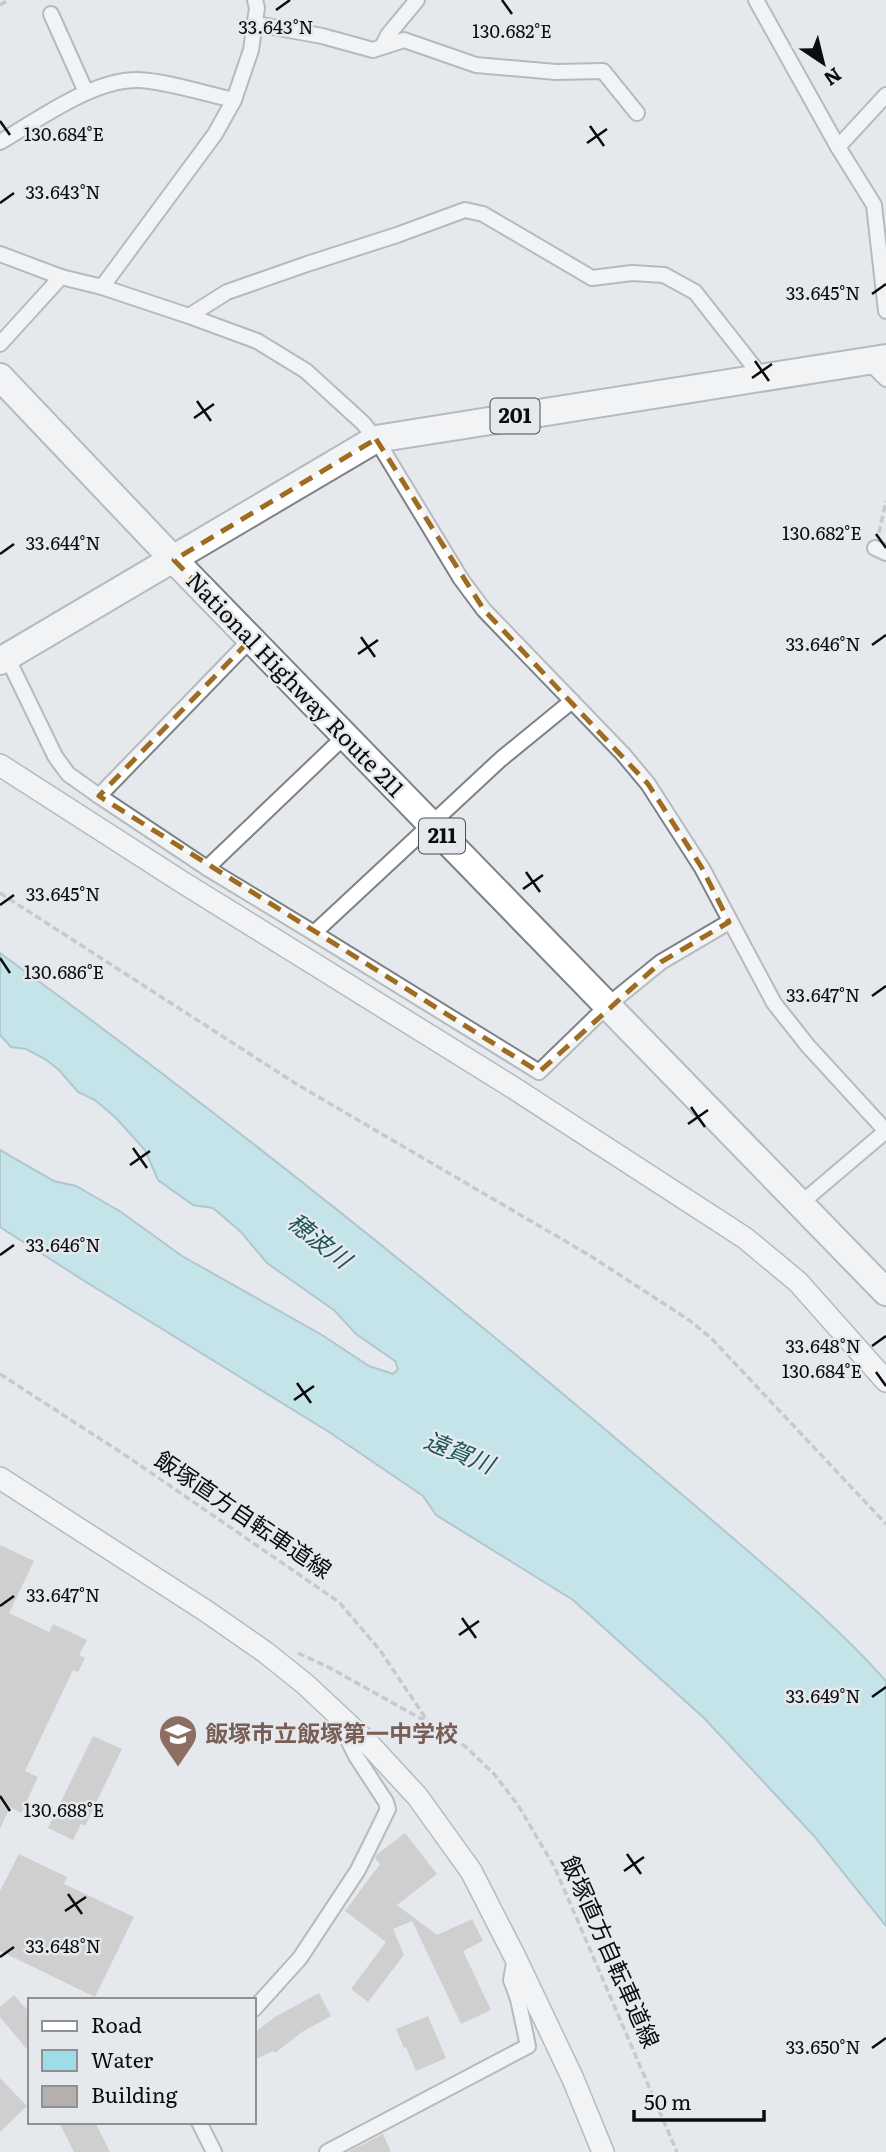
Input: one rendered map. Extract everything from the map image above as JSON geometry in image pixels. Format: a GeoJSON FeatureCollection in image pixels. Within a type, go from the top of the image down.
{"type":"FeatureCollection","features":[{"type":"Feature","properties":{"kind":"highway","name":"201"},"geometry":{"type":"LineString","coordinates":[[4,659],[376,439],[876,359]]}},
{"type":"Feature","properties":{"kind":"highway","name":"National Highway Route 211"},"geometry":{"type":"LineString","coordinates":[[0,377],[174,560],[886,1292]]}},
{"type":"Feature","properties":{"kind":"street"},"geometry":{"type":"LineString","coordinates":[[382,47],[388,35],[416,0]]}},
{"type":"Feature","properties":{"kind":"street"},"geometry":{"type":"LineString","coordinates":[[756,0],[838,147],[874,205],[886,311]]}},
{"type":"Feature","properties":{"kind":"street"},"geometry":{"type":"LineString","coordinates":[[102,287],[215,134],[234,100],[251,50],[258,3]]}},
{"type":"Feature","properties":{"kind":"street"},"geometry":{"type":"LineString","coordinates":[[51,14],[86,92]]}},
{"type":"Feature","properties":{"kind":"street"},"geometry":{"type":"LineString","coordinates":[[256,24],[322,36],[373,50],[404,40],[476,65],[556,72],[603,71],[637,113]]}},
{"type":"Feature","properties":{"kind":"street"},"geometry":{"type":"LineString","coordinates":[[0,142],[86,92],[124,80],[140,80],[234,100]]}},
{"type":"Feature","properties":{"kind":"street"},"geometry":{"type":"LineString","coordinates":[[838,147],[886,95]]}},
{"type":"Feature","properties":{"kind":"street"},"geometry":{"type":"LineString","coordinates":[[189,316],[227,292],[465,210],[483,214],[592,278],[632,273],[664,275],[695,292],[754,367],[757,377]]}},
{"type":"Feature","properties":{"kind":"street"},"geometry":{"type":"LineString","coordinates":[[0,254],[61,277],[102,287],[257,341],[306,371],[363,422],[461,579],[484,610],[623,754],[648,784],[702,868],[774,1003],[808,1046],[886,1131],[800,1204]]}},
{"type":"Feature","properties":{"kind":"street"},"geometry":{"type":"LineString","coordinates":[[0,344],[61,277]]}},
{"type":"Feature","properties":{"kind":"street"},"geometry":{"type":"LineString","coordinates":[[876,359],[886,379]]}},
{"type":"Feature","properties":{"kind":"street"},"geometry":{"type":"LineString","coordinates":[[99,796],[251,639]]}},
{"type":"Feature","properties":{"kind":"street"},"geometry":{"type":"LineString","coordinates":[[4,659],[55,756],[68,775],[207,868],[538,1072],[608,1006],[661,962],[729,922]]}},
{"type":"Feature","properties":{"kind":"street"},"geometry":{"type":"LineString","coordinates":[[314,933],[501,759],[572,701]]}},
{"type":"Feature","properties":{"kind":"street"},"geometry":{"type":"LineString","coordinates":[[207,868],[345,736]]}},
{"type":"Feature","properties":{"kind":"street"},"geometry":{"type":"LineString","coordinates":[[0,765],[182,882],[509,1085],[746,1238],[798,1282],[886,1381]]}},
{"type":"Feature","properties":{"kind":"street"},"geometry":{"type":"LineString","coordinates":[[0,1478],[265,1652],[368,1742],[417,1796],[471,1871],[573,2079],[603,2152]]}},
{"type":"Feature","properties":{"kind":"street"},"geometry":{"type":"LineString","coordinates":[[256,2007],[300,1958],[358,1870],[388,1809],[332,1709]]}},
{"type":"Feature","properties":{"kind":"street"},"geometry":{"type":"LineString","coordinates":[[327,2152],[352,2146],[528,2046],[519,1999],[511,1980],[515,1956]]}},
{"type":"Feature","properties":{"kind":"street"},"geometry":{"type":"LineString","coordinates":[[200,2124],[214,2152]]}},
{"type":"Feature","properties":{"kind":"path"},"geometry":{"type":"LineString","coordinates":[[0,5],[8,0]]}},
{"type":"Feature","properties":{"kind":"path"},"geometry":{"type":"LineString","coordinates":[[881,551],[886,501]]}},
{"type":"Feature","properties":{"kind":"path"},"geometry":{"type":"LineString","coordinates":[[0,893],[298,1085],[589,1255],[689,1320],[711,1338],[886,1524]]}},
{"type":"Feature","properties":{"kind":"path","name":"飯塚直方自転車道線"},"geometry":{"type":"LineString","coordinates":[[0,1374],[128,1457],[339,1601],[379,1649],[429,1723]]}},
{"type":"Feature","properties":{"kind":"path","name":"飯塚直方自転車道線"},"geometry":{"type":"LineString","coordinates":[[293,1651],[330,1668],[466,1746],[494,1774],[518,1805],[555,1868],[677,2152]]}},
{"type":"Feature","properties":{"kind":"highlighted area"},"geometry":{"type":"Polygon","coordinates":[[[376,439],[484,610],[648,784],[702,868],[729,922],[661,962],[539,1072],[99,796],[251,639],[174,560],[376,439]]]}},
{"type":"Feature","properties":{"kind":"water"},"geometry":{"type":"Polygon","coordinates":[[[0,953],[227,1123],[448,1300],[784,1582],[837,1630],[886,1681],[886,1926],[814,1836],[704,1718],[573,1600],[436,1515],[423,1496],[329,1432],[0,1227],[0,1150],[54,1181],[76,1186],[121,1212],[182,1256],[322,1335],[369,1366],[393,1374],[398,1369],[395,1361],[356,1334],[335,1311],[267,1263],[241,1232],[213,1208],[193,1205],[158,1180],[145,1150],[116,1118],[95,1100],[78,1092],[59,1070],[26,1049],[11,1047],[0,1035],[0,953]]]}},
{"type":"Feature","properties":{"kind":"building"},"geometry":{"type":"Polygon","coordinates":[[[0,1545],[34,1561],[9,1613],[49,1632],[53,1624],[87,1640],[79,1655],[85,1658],[78,1672],[73,1670],[25,1771],[38,1777],[21,1813],[10,1807],[0,1829],[0,1545]]]}},
{"type":"Feature","properties":{"kind":"building"},"geometry":{"type":"Polygon","coordinates":[[[93,1736],[122,1749],[85,1826],[81,1824],[73,1840],[48,1828],[93,1736]]]}},
{"type":"Feature","properties":{"kind":"building"},"geometry":{"type":"Polygon","coordinates":[[[405,1833],[437,1874],[397,1905],[437,1935],[472,1919],[483,1941],[463,1951],[491,2010],[461,2024],[412,1921],[393,1929],[404,1955],[368,2002],[351,1989],[386,1942],[345,1911],[380,1864],[375,1858],[376,1855],[405,1833]]]}},
{"type":"Feature","properties":{"kind":"building"},"geometry":{"type":"Polygon","coordinates":[[[19,1854],[67,1877],[64,1884],[134,1917],[95,1997],[0,1951],[0,1891],[19,1854]]]}},
{"type":"Feature","properties":{"kind":"building"},"geometry":{"type":"Polygon","coordinates":[[[319,1993],[331,2016],[302,2032],[275,2053],[273,2051],[256,2059],[256,2031],[275,2017],[319,1993]]]}},
{"type":"Feature","properties":{"kind":"building"},"geometry":{"type":"Polygon","coordinates":[[[14,1995],[28,2011],[28,2051],[0,2017],[0,2007],[14,1995]]]}},
{"type":"Feature","properties":{"kind":"building"},"geometry":{"type":"Polygon","coordinates":[[[428,2016],[446,2058],[416,2071],[396,2029],[428,2016]]]}},
{"type":"Feature","properties":{"kind":"building"},"geometry":{"type":"Polygon","coordinates":[[[0,2078],[27,2106],[0,2132],[0,2078]]]}},
{"type":"Feature","properties":{"kind":"building"},"geometry":{"type":"Polygon","coordinates":[[[60,2124],[96,2124],[110,2152],[74,2152],[60,2124]]]}},
{"type":"Feature","properties":{"kind":"building"},"geometry":{"type":"Polygon","coordinates":[[[383,2134],[391,2152],[348,2152],[383,2134]]]}},
{"type":"Feature","properties":{"kind":"place","name":"飯塚市立飯塚第一中学校"},"geometry":{"type":"Point","coordinates":[178,1768]}},
{"type":"Feature","properties":{"kind":"water label","name":"穂波川"},"geometry":{"type":"Point","coordinates":[319,1241]}},
{"type":"Feature","properties":{"kind":"water label","name":"遠賀川"},"geometry":{"type":"Point","coordinates":[459,1453]}}]}
